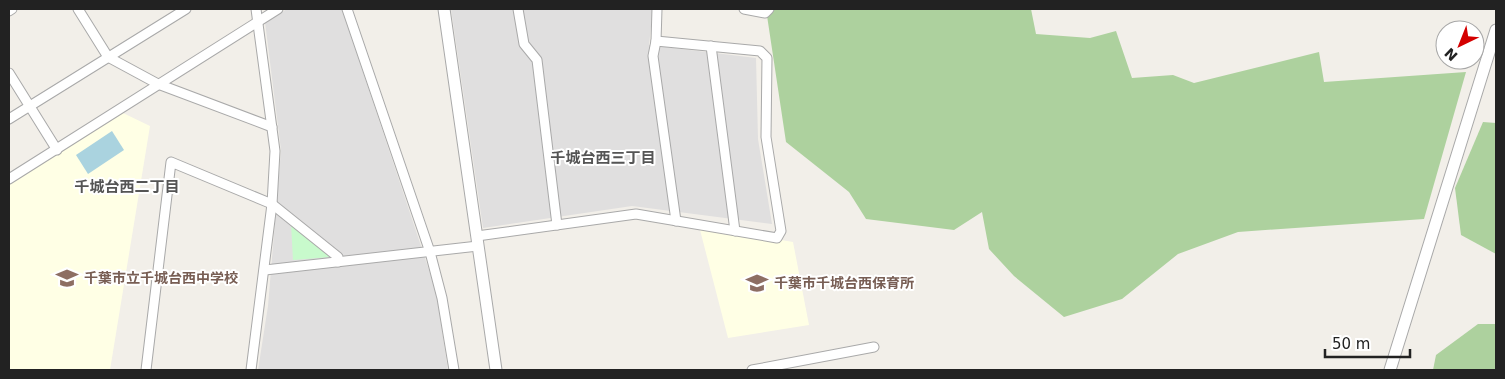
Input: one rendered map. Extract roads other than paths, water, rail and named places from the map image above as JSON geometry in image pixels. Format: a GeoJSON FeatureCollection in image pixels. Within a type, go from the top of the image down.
{"type":"FeatureCollection","features":[{"type":"Feature","properties":{"kind":"street"},"geometry":{"type":"LineString","coordinates":[[78,9],[108,57],[158,84],[272,127]]}},
{"type":"Feature","properties":{"kind":"street"},"geometry":{"type":"LineString","coordinates":[[9,119],[186,9]]}},
{"type":"Feature","properties":{"kind":"street"},"geometry":{"type":"LineString","coordinates":[[251,370],[272,204],[274,151],[256,9]]}},
{"type":"Feature","properties":{"kind":"street"},"geometry":{"type":"LineString","coordinates":[[9,179],[278,9]]}},
{"type":"Feature","properties":{"kind":"street"},"geometry":{"type":"LineString","coordinates":[[347,9],[430,252],[442,298],[454,370]]}},
{"type":"Feature","properties":{"kind":"street"},"geometry":{"type":"LineString","coordinates":[[444,9],[496,370]]}},
{"type":"Feature","properties":{"kind":"street"},"geometry":{"type":"LineString","coordinates":[[518,9],[524,44],[537,60],[557,225]]}},
{"type":"Feature","properties":{"kind":"street"},"geometry":{"type":"LineString","coordinates":[[657,9],[656,41],[653,56],[676,221]]}},
{"type":"Feature","properties":{"kind":"street"},"geometry":{"type":"LineString","coordinates":[[744,9],[765,13],[769,9]]}},
{"type":"Feature","properties":{"kind":"street"},"geometry":{"type":"LineString","coordinates":[[1390,370],[1496,30]]}},
{"type":"Feature","properties":{"kind":"street"},"geometry":{"type":"LineString","coordinates":[[264,270],[430,252],[557,225],[636,214],[777,238],[781,231],[766,137],[768,58],[760,52],[656,41]]}},
{"type":"Feature","properties":{"kind":"street"},"geometry":{"type":"LineString","coordinates":[[711,46],[734,230]]}},
{"type":"Feature","properties":{"kind":"street"},"geometry":{"type":"LineString","coordinates":[[9,73],[57,150]]}},
{"type":"Feature","properties":{"kind":"street"},"geometry":{"type":"LineString","coordinates":[[146,370],[172,162],[272,204],[338,257],[338,262]]}},
{"type":"Feature","properties":{"kind":"street"},"geometry":{"type":"LineString","coordinates":[[752,370],[874,347]]}},
{"type":"Feature","properties":{"kind":"water"},"geometry":{"type":"Polygon","coordinates":[[[112,131],[124,150],[88,174],[76,155],[112,131]]]}},
{"type":"Feature","properties":{"kind":"place","name":"千葉市立千城台西中学校"},"geometry":{"type":"Point","coordinates":[67,278]}},
{"type":"Feature","properties":{"kind":"place","name":"千葉市千城台西保育所"},"geometry":{"type":"Point","coordinates":[757,283]}},
{"type":"Feature","properties":{"kind":"district","name":"千城台西三丁目"},"geometry":{"type":"Point","coordinates":[603,158]}},
{"type":"Feature","properties":{"kind":"district","name":"千城台西二丁目"},"geometry":{"type":"Point","coordinates":[127,187]}}]}
